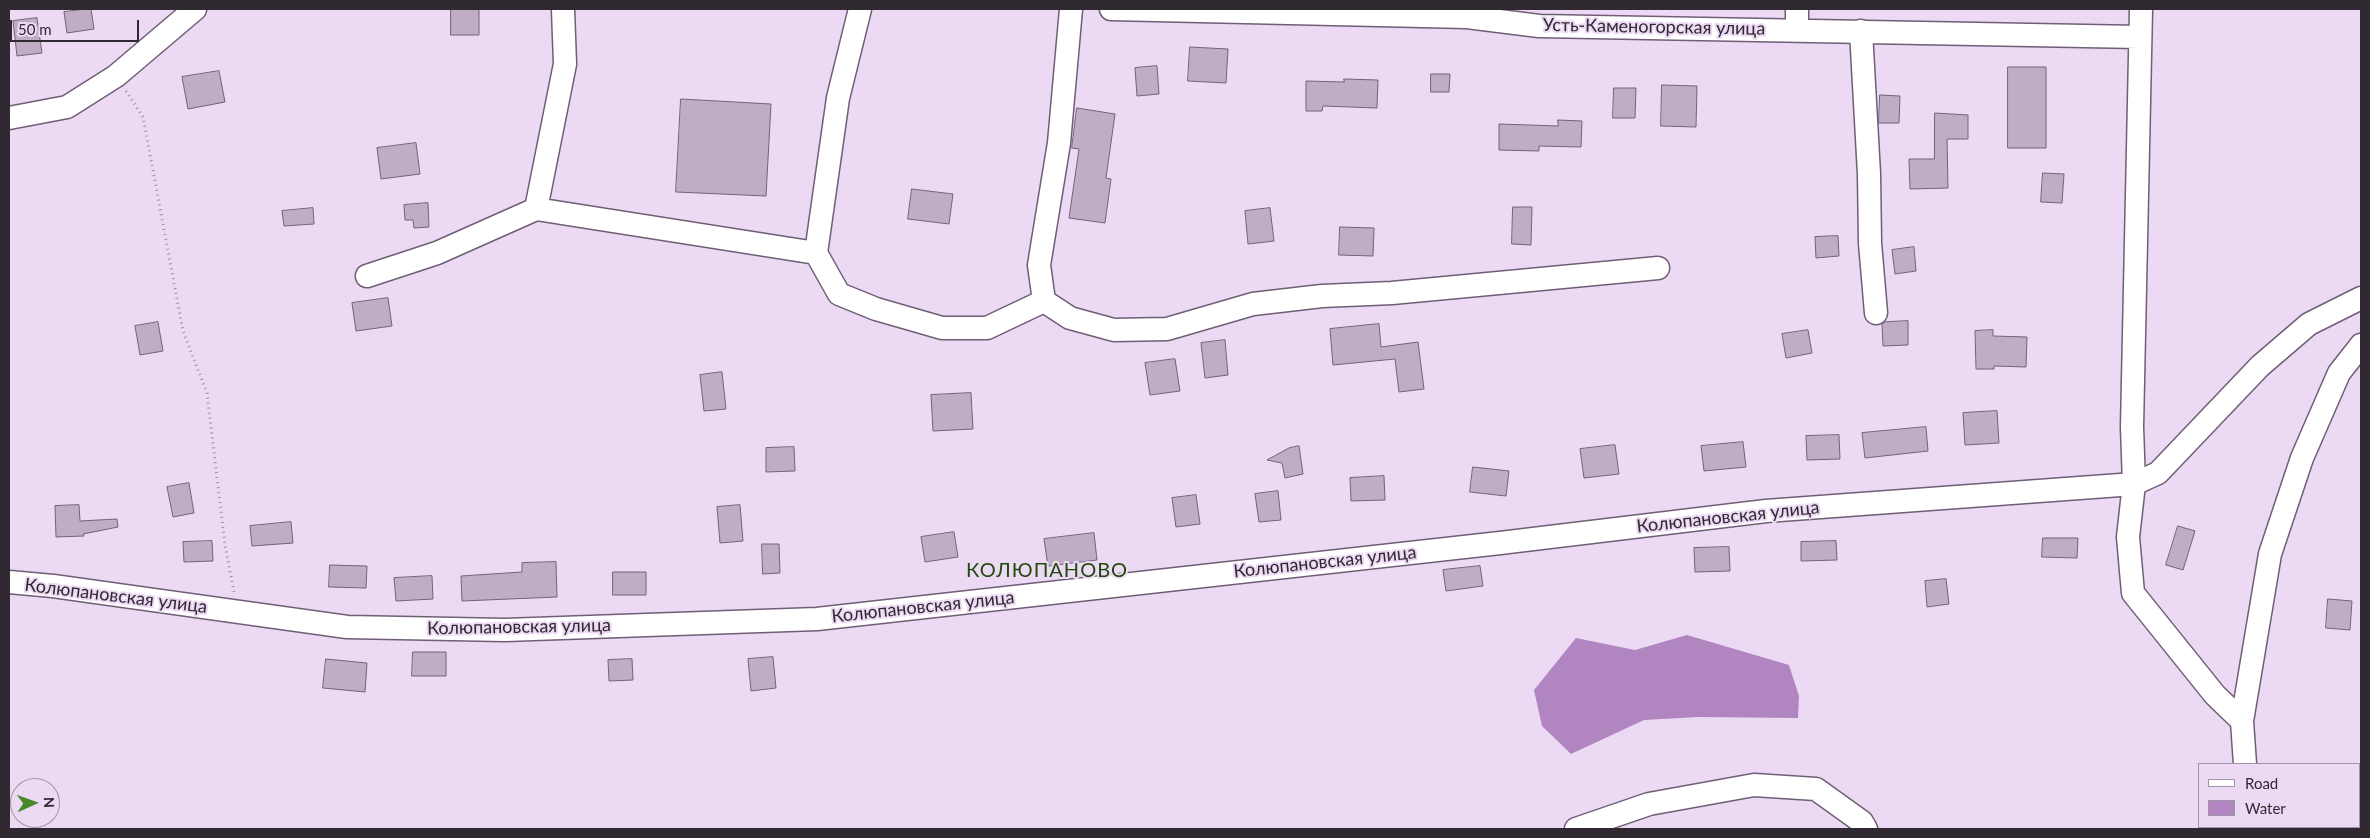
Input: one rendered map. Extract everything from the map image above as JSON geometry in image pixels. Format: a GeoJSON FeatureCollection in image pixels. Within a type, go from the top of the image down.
{"type":"FeatureCollection","features":[{"type":"Feature","properties":{"kind":"street"},"geometry":{"type":"LineString","coordinates":[[9,118],[67,106],[116,76],[195,9]]}},
{"type":"Feature","properties":{"kind":"street"},"geometry":{"type":"LineString","coordinates":[[536,209],[565,64],[563,9]]}},
{"type":"Feature","properties":{"kind":"street"},"geometry":{"type":"LineString","coordinates":[[860,9],[838,98],[816,253],[839,294],[876,309],[942,328],[987,328],[1044,301]]}},
{"type":"Feature","properties":{"kind":"street"},"geometry":{"type":"LineString","coordinates":[[1071,9],[1059,143],[1039,265],[1044,301],[1070,318],[1114,330],[1167,329],[1253,304],[1322,296],[1392,293],[1541,281],[1658,268]]}},
{"type":"Feature","properties":{"kind":"street","name":"Усть-Каменогорская улица"},"geometry":{"type":"LineString","coordinates":[[1111,9],[1467,13],[1539,26],[1797,19],[1861,31],[2139,37]]}},
{"type":"Feature","properties":{"kind":"street"},"geometry":{"type":"LineString","coordinates":[[2141,9],[2132,427],[2134,484],[2128,537],[2133,593],[2215,695],[2242,721]]}},
{"type":"Feature","properties":{"kind":"street"},"geometry":{"type":"LineString","coordinates":[[1861,31],[1869,174],[1870,243],[1876,312]]}},
{"type":"Feature","properties":{"kind":"street"},"geometry":{"type":"LineString","coordinates":[[367,276],[437,253],[536,209],[816,253]]}},
{"type":"Feature","properties":{"kind":"street"},"geometry":{"type":"LineString","coordinates":[[2134,484],[2158,473],[2260,366],[2309,324],[2361,298]]}},
{"type":"Feature","properties":{"kind":"street"},"geometry":{"type":"LineString","coordinates":[[2245,763],[2242,721],[2270,554],[2302,458],[2340,373],[2361,345]]}},
{"type":"Feature","properties":{"kind":"street","name":"Колюпановская улица"},"geometry":{"type":"LineString","coordinates":[[9,582],[53,586],[347,627],[505,630],[817,619],[1500,543],[1766,511],[2134,484]]}},
{"type":"Feature","properties":{"kind":"street"},"geometry":{"type":"LineString","coordinates":[[1576,829],[1649,804],[1754,785],[1816,789],[1862,822],[1866,829]]}},
{"type":"Feature","properties":{"kind":"path"},"geometry":{"type":"LineString","coordinates":[[116,76],[144,117],[184,331],[207,393],[225,545],[238,612]]}},
{"type":"Feature","properties":{"kind":"water"},"geometry":{"type":"Polygon","coordinates":[[[1687,635],[1789,665],[1799,696],[1798,718],[1698,717],[1644,720],[1571,754],[1542,726],[1534,690],[1576,638],[1635,650],[1687,635]]]}},
{"type":"Feature","properties":{"kind":"building"},"geometry":{"type":"Polygon","coordinates":[[[91,9],[94,29],[67,33],[64,12],[91,9]]]}},
{"type":"Feature","properties":{"kind":"building"},"geometry":{"type":"Polygon","coordinates":[[[451,9],[479,9],[479,35],[451,35],[451,9]]]}},
{"type":"Feature","properties":{"kind":"building"},"geometry":{"type":"Polygon","coordinates":[[[37,18],[42,53],[17,56],[13,21],[37,18]]]}},
{"type":"Feature","properties":{"kind":"building"},"geometry":{"type":"Polygon","coordinates":[[[1190,47],[1228,49],[1226,83],[1188,81],[1190,47]]]}},
{"type":"Feature","properties":{"kind":"building"},"geometry":{"type":"Polygon","coordinates":[[[1157,66],[1159,94],[1137,96],[1135,68],[1157,66]]]}},
{"type":"Feature","properties":{"kind":"building"},"geometry":{"type":"Polygon","coordinates":[[[2008,67],[2046,67],[2046,148],[2008,148],[2008,67]]]}},
{"type":"Feature","properties":{"kind":"building"},"geometry":{"type":"Polygon","coordinates":[[[219,71],[225,102],[188,109],[182,77],[219,71]]]}},
{"type":"Feature","properties":{"kind":"building"},"geometry":{"type":"Polygon","coordinates":[[[1431,74],[1450,74],[1449,92],[1431,92],[1431,74]]]}},
{"type":"Feature","properties":{"kind":"building"},"geometry":{"type":"Polygon","coordinates":[[[1344,79],[1378,80],[1377,108],[1323,106],[1322,111],[1306,111],[1306,81],[1344,82],[1344,79]]]}},
{"type":"Feature","properties":{"kind":"building"},"geometry":{"type":"Polygon","coordinates":[[[1662,85],[1697,86],[1696,127],[1661,126],[1662,85]]]}},
{"type":"Feature","properties":{"kind":"building"},"geometry":{"type":"Polygon","coordinates":[[[1614,88],[1636,88],[1635,118],[1613,118],[1614,88]]]}},
{"type":"Feature","properties":{"kind":"building"},"geometry":{"type":"Polygon","coordinates":[[[1880,95],[1900,96],[1899,123],[1879,123],[1880,95]]]}},
{"type":"Feature","properties":{"kind":"building"},"geometry":{"type":"Polygon","coordinates":[[[681,99],[771,104],[766,196],[676,192],[681,99]]]}},
{"type":"Feature","properties":{"kind":"building"},"geometry":{"type":"Polygon","coordinates":[[[1077,108],[1115,114],[1106,178],[1111,179],[1105,223],[1069,218],[1079,149],[1072,148],[1077,108]]]}},
{"type":"Feature","properties":{"kind":"building"},"geometry":{"type":"Polygon","coordinates":[[[1935,113],[1968,115],[1968,139],[1947,139],[1948,188],[1910,189],[1909,159],[1934,159],[1935,113]]]}},
{"type":"Feature","properties":{"kind":"building"},"geometry":{"type":"Polygon","coordinates":[[[1558,120],[1582,121],[1581,147],[1539,146],[1539,151],[1499,150],[1499,124],[1558,126],[1558,120]]]}},
{"type":"Feature","properties":{"kind":"building"},"geometry":{"type":"Polygon","coordinates":[[[416,143],[420,174],[381,179],[377,148],[416,143]]]}},
{"type":"Feature","properties":{"kind":"building"},"geometry":{"type":"Polygon","coordinates":[[[2043,173],[2064,174],[2062,203],[2041,202],[2043,173]]]}},
{"type":"Feature","properties":{"kind":"building"},"geometry":{"type":"Polygon","coordinates":[[[912,189],[953,194],[949,224],[908,219],[912,189]]]}},
{"type":"Feature","properties":{"kind":"building"},"geometry":{"type":"Polygon","coordinates":[[[428,203],[429,227],[414,228],[413,220],[405,220],[404,205],[428,203]]]}},
{"type":"Feature","properties":{"kind":"building"},"geometry":{"type":"Polygon","coordinates":[[[1513,207],[1532,207],[1531,245],[1512,244],[1513,207]]]}},
{"type":"Feature","properties":{"kind":"building"},"geometry":{"type":"Polygon","coordinates":[[[313,208],[314,224],[284,226],[282,211],[313,208]]]}},
{"type":"Feature","properties":{"kind":"building"},"geometry":{"type":"Polygon","coordinates":[[[1270,208],[1274,241],[1248,244],[1245,211],[1270,208]]]}},
{"type":"Feature","properties":{"kind":"building"},"geometry":{"type":"Polygon","coordinates":[[[1340,227],[1374,228],[1373,256],[1339,255],[1340,227]]]}},
{"type":"Feature","properties":{"kind":"building"},"geometry":{"type":"Polygon","coordinates":[[[1838,236],[1839,256],[1816,258],[1815,237],[1838,236]]]}},
{"type":"Feature","properties":{"kind":"building"},"geometry":{"type":"Polygon","coordinates":[[[1914,247],[1916,271],[1895,274],[1892,250],[1914,247]]]}},
{"type":"Feature","properties":{"kind":"building"},"geometry":{"type":"Polygon","coordinates":[[[388,298],[392,326],[356,331],[352,303],[388,298]]]}},
{"type":"Feature","properties":{"kind":"building"},"geometry":{"type":"Polygon","coordinates":[[[1908,321],[1908,345],[1883,346],[1882,324],[1885,322],[1908,321]]]}},
{"type":"Feature","properties":{"kind":"building"},"geometry":{"type":"Polygon","coordinates":[[[158,322],[163,351],[140,355],[135,326],[158,322]]]}},
{"type":"Feature","properties":{"kind":"building"},"geometry":{"type":"Polygon","coordinates":[[[1379,324],[1381,347],[1418,342],[1424,389],[1399,392],[1395,359],[1333,365],[1330,329],[1379,324]]]}},
{"type":"Feature","properties":{"kind":"building"},"geometry":{"type":"Polygon","coordinates":[[[1808,330],[1812,353],[1786,358],[1782,334],[1808,330]]]}},
{"type":"Feature","properties":{"kind":"building"},"geometry":{"type":"Polygon","coordinates":[[[1993,330],[1993,336],[2027,337],[2026,367],[1994,366],[1994,369],[1976,369],[1975,331],[1993,330]]]}},
{"type":"Feature","properties":{"kind":"building"},"geometry":{"type":"Polygon","coordinates":[[[1225,340],[1228,375],[1205,378],[1201,343],[1225,340]]]}},
{"type":"Feature","properties":{"kind":"building"},"geometry":{"type":"Polygon","coordinates":[[[1175,359],[1180,391],[1150,395],[1145,363],[1175,359]]]}},
{"type":"Feature","properties":{"kind":"building"},"geometry":{"type":"Polygon","coordinates":[[[722,372],[726,409],[704,411],[700,375],[722,372]]]}},
{"type":"Feature","properties":{"kind":"building"},"geometry":{"type":"Polygon","coordinates":[[[971,393],[973,429],[933,431],[931,395],[971,393]]]}},
{"type":"Feature","properties":{"kind":"building"},"geometry":{"type":"Polygon","coordinates":[[[1997,411],[1999,443],[1965,445],[1963,413],[1997,411]]]}},
{"type":"Feature","properties":{"kind":"building"},"geometry":{"type":"Polygon","coordinates":[[[1926,427],[1928,451],[1865,458],[1862,433],[1926,427]]]}},
{"type":"Feature","properties":{"kind":"building"},"geometry":{"type":"Polygon","coordinates":[[[1839,435],[1840,459],[1807,460],[1806,436],[1839,435]]]}},
{"type":"Feature","properties":{"kind":"building"},"geometry":{"type":"Polygon","coordinates":[[[1743,442],[1746,467],[1704,471],[1701,446],[1743,442]]]}},
{"type":"Feature","properties":{"kind":"building"},"geometry":{"type":"Polygon","coordinates":[[[1615,445],[1619,474],[1584,478],[1580,449],[1615,445]]]}},
{"type":"Feature","properties":{"kind":"building"},"geometry":{"type":"Polygon","coordinates":[[[1299,446],[1303,474],[1285,478],[1282,463],[1267,460],[1289,448],[1299,446]]]}},
{"type":"Feature","properties":{"kind":"building"},"geometry":{"type":"Polygon","coordinates":[[[794,447],[795,471],[766,472],[766,448],[794,447]]]}},
{"type":"Feature","properties":{"kind":"building"},"geometry":{"type":"Polygon","coordinates":[[[1473,467],[1509,471],[1506,496],[1470,492],[1473,467]]]}},
{"type":"Feature","properties":{"kind":"building"},"geometry":{"type":"Polygon","coordinates":[[[1384,476],[1385,500],[1351,501],[1350,478],[1384,476]]]}},
{"type":"Feature","properties":{"kind":"building"},"geometry":{"type":"Polygon","coordinates":[[[189,483],[194,513],[173,517],[167,487],[189,483]]]}},
{"type":"Feature","properties":{"kind":"building"},"geometry":{"type":"Polygon","coordinates":[[[1278,491],[1281,520],[1259,522],[1255,494],[1278,491]]]}},
{"type":"Feature","properties":{"kind":"building"},"geometry":{"type":"Polygon","coordinates":[[[1196,495],[1200,524],[1176,527],[1172,498],[1196,495]]]}},
{"type":"Feature","properties":{"kind":"building"},"geometry":{"type":"Polygon","coordinates":[[[79,505],[80,521],[117,519],[118,527],[83,534],[84,536],[56,537],[55,506],[79,505]]]}},
{"type":"Feature","properties":{"kind":"building"},"geometry":{"type":"Polygon","coordinates":[[[740,505],[743,541],[720,543],[717,507],[740,505]]]}},
{"type":"Feature","properties":{"kind":"building"},"geometry":{"type":"Polygon","coordinates":[[[291,522],[293,543],[252,546],[250,526],[291,522]]]}},
{"type":"Feature","properties":{"kind":"building"},"geometry":{"type":"Polygon","coordinates":[[[2178,526],[2195,531],[2183,570],[2166,565],[2178,526]]]}},
{"type":"Feature","properties":{"kind":"building"},"geometry":{"type":"Polygon","coordinates":[[[954,532],[958,557],[925,562],[921,537],[954,532]]]}},
{"type":"Feature","properties":{"kind":"building"},"geometry":{"type":"Polygon","coordinates":[[[1094,533],[1097,560],[1048,566],[1044,539],[1094,533]]]}},
{"type":"Feature","properties":{"kind":"building"},"geometry":{"type":"Polygon","coordinates":[[[2043,538],[2078,538],[2077,558],[2042,557],[2043,538]]]}},
{"type":"Feature","properties":{"kind":"building"},"geometry":{"type":"Polygon","coordinates":[[[212,541],[213,561],[184,562],[183,542],[212,541]]]}},
{"type":"Feature","properties":{"kind":"building"},"geometry":{"type":"Polygon","coordinates":[[[1836,541],[1837,560],[1801,561],[1801,542],[1836,541]]]}},
{"type":"Feature","properties":{"kind":"building"},"geometry":{"type":"Polygon","coordinates":[[[762,544],[779,544],[780,573],[763,574],[762,544]]]}},
{"type":"Feature","properties":{"kind":"building"},"geometry":{"type":"Polygon","coordinates":[[[1729,547],[1730,571],[1695,572],[1694,548],[1729,547]]]}},
{"type":"Feature","properties":{"kind":"building"},"geometry":{"type":"Polygon","coordinates":[[[556,562],[557,597],[462,601],[461,576],[522,572],[522,563],[556,562]]]}},
{"type":"Feature","properties":{"kind":"building"},"geometry":{"type":"Polygon","coordinates":[[[330,565],[367,566],[366,588],[329,587],[330,565]]]}},
{"type":"Feature","properties":{"kind":"building"},"geometry":{"type":"Polygon","coordinates":[[[1480,566],[1483,586],[1446,591],[1443,570],[1480,566]]]}},
{"type":"Feature","properties":{"kind":"building"},"geometry":{"type":"Polygon","coordinates":[[[613,572],[646,572],[646,595],[613,595],[613,572]]]}},
{"type":"Feature","properties":{"kind":"building"},"geometry":{"type":"Polygon","coordinates":[[[432,576],[433,599],[396,601],[394,578],[432,576]]]}},
{"type":"Feature","properties":{"kind":"building"},"geometry":{"type":"Polygon","coordinates":[[[1946,579],[1949,604],[1927,607],[1925,581],[1946,579]]]}},
{"type":"Feature","properties":{"kind":"building"},"geometry":{"type":"Polygon","coordinates":[[[2328,599],[2352,601],[2350,630],[2326,628],[2328,599]]]}},
{"type":"Feature","properties":{"kind":"building"},"geometry":{"type":"Polygon","coordinates":[[[413,652],[446,652],[446,676],[412,676],[413,652]]]}},
{"type":"Feature","properties":{"kind":"building"},"geometry":{"type":"Polygon","coordinates":[[[773,657],[776,688],[751,691],[748,659],[773,657]]]}},
{"type":"Feature","properties":{"kind":"building"},"geometry":{"type":"Polygon","coordinates":[[[326,659],[367,663],[365,692],[323,688],[326,659]]]}},
{"type":"Feature","properties":{"kind":"building"},"geometry":{"type":"Polygon","coordinates":[[[632,659],[633,680],[609,681],[608,660],[632,659]]]}},
{"type":"Feature","properties":{"kind":"district","name":"КОЛЮПАНОВО"},"geometry":{"type":"Point","coordinates":[1047,571]}}]}
